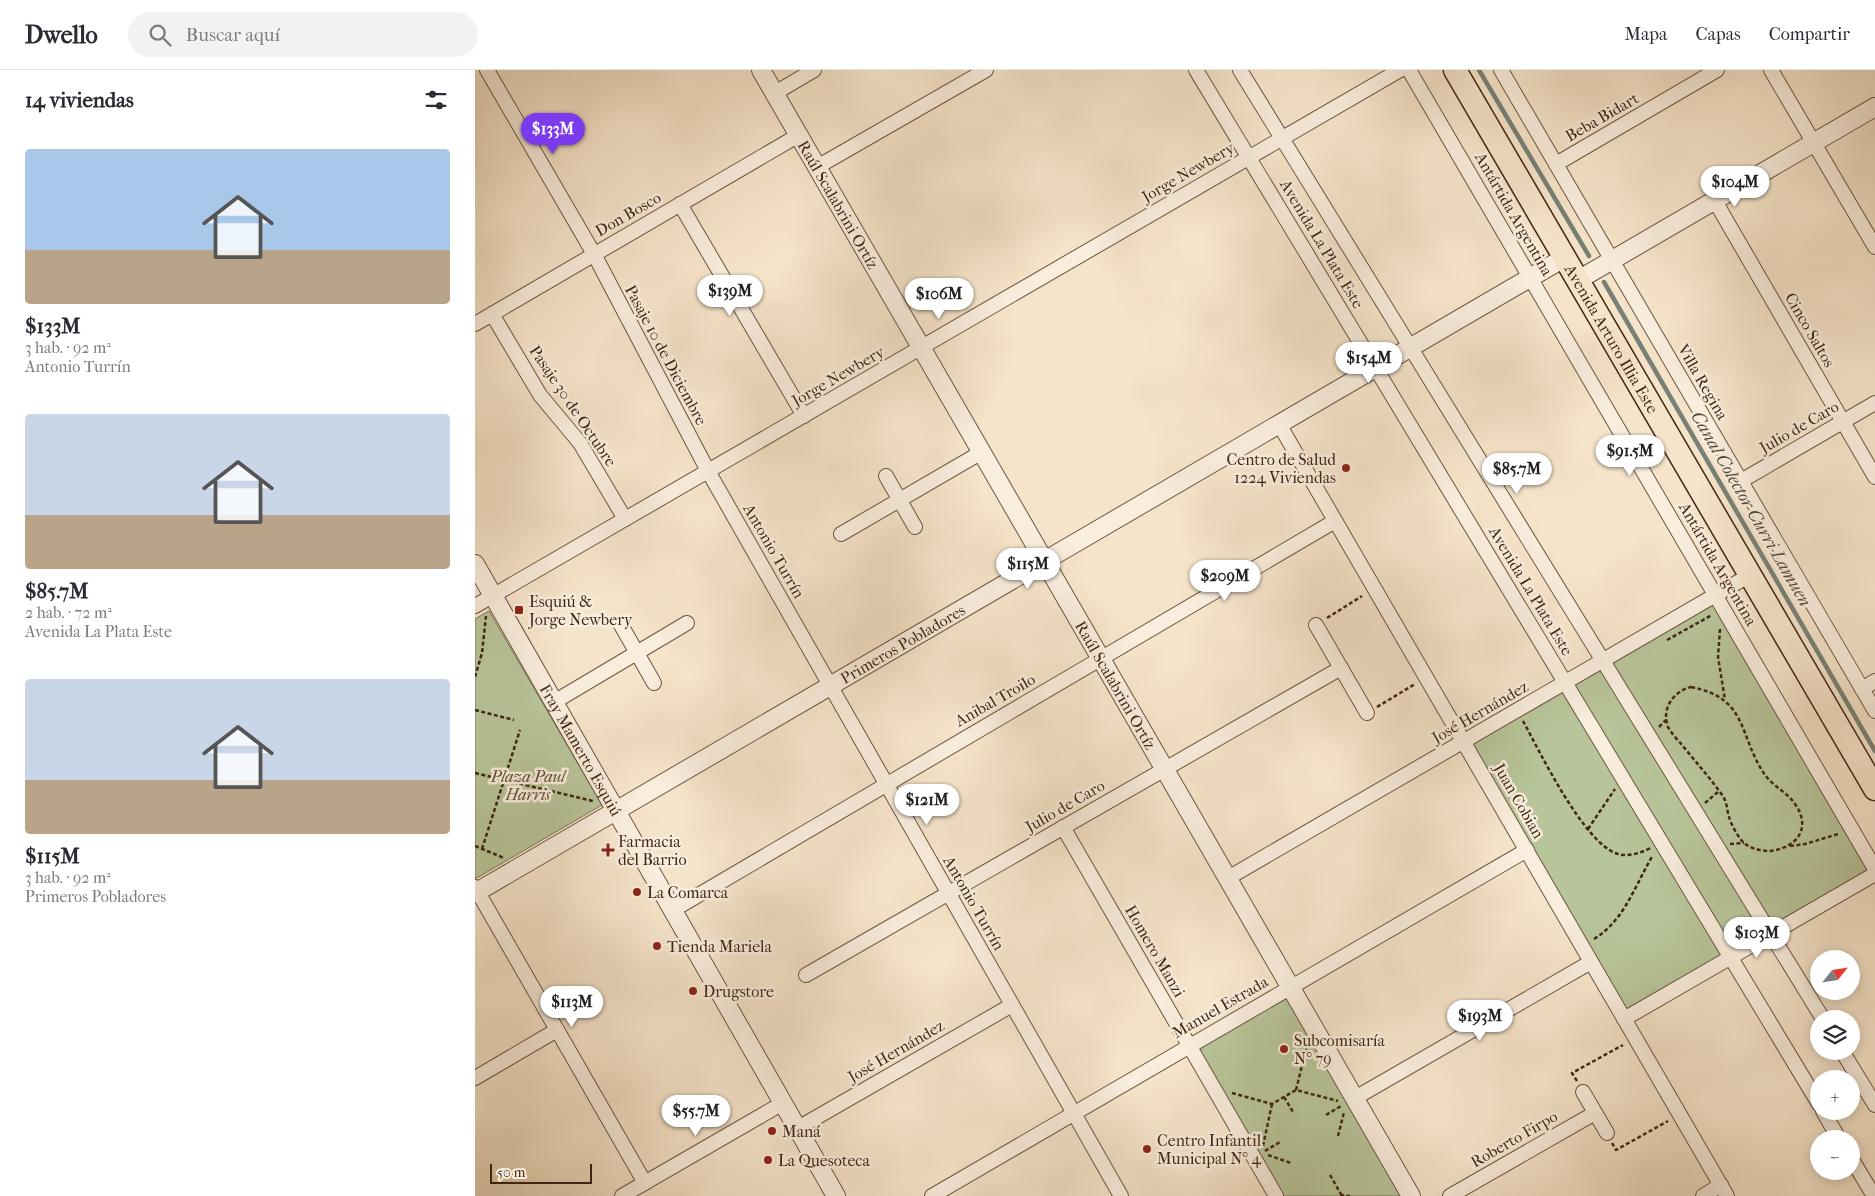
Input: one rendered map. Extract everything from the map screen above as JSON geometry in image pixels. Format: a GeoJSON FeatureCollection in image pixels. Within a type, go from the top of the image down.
{"type":"FeatureCollection","features":[{"type":"Feature","properties":{"kind":"main road","name":"Avenida Arturo Illia Este"},"geometry":{"type":"LineString","coordinates":[[1455,70],[1875,789]]}},
{"type":"Feature","properties":{"kind":"street"},"geometry":{"type":"LineString","coordinates":[[487,70],[594,254]]}},
{"type":"Feature","properties":{"kind":"street","name":"Raúl Scalabrini Ortíz"},"geometry":{"type":"LineString","coordinates":[[761,70],[1290,986],[1350,1105],[1411,1196]]}},
{"type":"Feature","properties":{"kind":"street"},"geometry":{"type":"LineString","coordinates":[[775,93],[815,70]]}},
{"type":"Feature","properties":{"kind":"street"},"geometry":{"type":"LineString","coordinates":[[817,167],[986,70]]}},
{"type":"Feature","properties":{"kind":"street","name":"Avenida La Plata Este"},"geometry":{"type":"LineString","coordinates":[[1196,70],[1566,682],[1660,844],[1810,1089]]}},
{"type":"Feature","properties":{"kind":"street","name":"Avenida La Plata Este"},"geometry":{"type":"LineString","coordinates":[[1240,70],[1817,1010]]}},
{"type":"Feature","properties":{"kind":"street","name":"Jorge Newbery"},"geometry":{"type":"LineString","coordinates":[[475,606],[1400,70]]}},
{"type":"Feature","properties":{"kind":"street","name":"Antártida Argentina"},"geometry":{"type":"LineString","coordinates":[[1409,70],[1875,869]]}},
{"type":"Feature","properties":{"kind":"street","name":"Villa Regina"},"geometry":{"type":"LineString","coordinates":[[1501,70],[1875,711]]}},
{"type":"Feature","properties":{"kind":"street","name":"Beba Bidart"},"geometry":{"type":"LineString","coordinates":[[1556,164],[1717,70]]}},
{"type":"Feature","properties":{"kind":"street"},"geometry":{"type":"LineString","coordinates":[[1771,70],[1875,247]]}},
{"type":"Feature","properties":{"kind":"street"},"geometry":{"type":"LineString","coordinates":[[1578,280],[1875,107]]}},
{"type":"Feature","properties":{"kind":"street","name":"Don Bosco"},"geometry":{"type":"LineString","coordinates":[[475,324],[799,135]]}},
{"type":"Feature","properties":{"kind":"street","name":"Cinco Saltos"},"geometry":{"type":"LineString","coordinates":[[1715,201],[1875,477]]}},
{"type":"Feature","properties":{"kind":"street"},"geometry":{"type":"LineString","coordinates":[[680,204],[804,416]]}},
{"type":"Feature","properties":{"kind":"street","name":"Pasaje 10 de Diciembre"},"geometry":{"type":"LineString","coordinates":[[594,254],[708,471]]}},
{"type":"Feature","properties":{"kind":"street","name":"Primeros Pobladores"},"geometry":{"type":"LineString","coordinates":[[476,890],[616,811],[1565,258]]}},
{"type":"Feature","properties":{"kind":"street","name":"Pasaje 30 de Octubre"},"geometry":{"type":"LineString","coordinates":[[492,314],[540,395],[581,442],[625,519]]}},
{"type":"Feature","properties":{"kind":"street","name":"Julio de Caro"},"geometry":{"type":"LineString","coordinates":[[1741,481],[1875,403]]}},
{"type":"Feature","properties":{"kind":"street","name":"Juan Cobian"},"geometry":{"type":"LineString","coordinates":[[1279,424],[1724,1191]]}},
{"type":"Feature","properties":{"kind":"street"},"geometry":{"type":"LineString","coordinates":[[841,534],[982,452]]}},
{"type":"Feature","properties":{"kind":"street","name":"Antonio Turrín"},"geometry":{"type":"LineString","coordinates":[[708,471],[1121,1196]]}},
{"type":"Feature","properties":{"kind":"street"},"geometry":{"type":"LineString","coordinates":[[886,476],[915,527]]}},
{"type":"Feature","properties":{"kind":"street","name":"Anibal Troilo"},"geometry":{"type":"LineString","coordinates":[[673,910],[1335,521]]}},
{"type":"Feature","properties":{"kind":"street","name":"Fray Mamerto Esquiú"},"geometry":{"type":"LineString","coordinates":[[475,564],[836,1196]]}},
{"type":"Feature","properties":{"kind":"street","name":"José Hernández"},"geometry":{"type":"LineString","coordinates":[[1228,878],[1750,575]]}},
{"type":"Feature","properties":{"kind":"street"},"geometry":{"type":"LineString","coordinates":[[554,702],[687,623]]}},
{"type":"Feature","properties":{"kind":"street"},"geometry":{"type":"LineString","coordinates":[[621,625],[654,683]]}},
{"type":"Feature","properties":{"kind":"street"},"geometry":{"type":"LineString","coordinates":[[1316,625],[1367,713]]}},
{"type":"Feature","properties":{"kind":"street","name":"Julio de Caro"},"geometry":{"type":"LineString","coordinates":[[806,975],[1341,668]]}},
{"type":"Feature","properties":{"kind":"street"},"geometry":{"type":"LineString","coordinates":[[1862,689],[1875,681]]}},
{"type":"Feature","properties":{"kind":"street","name":"Homero Manzi"},"geometry":{"type":"LineString","coordinates":[[1063,827],[1276,1196]]}},
{"type":"Feature","properties":{"kind":"street","name":"Manuel Estrada"},"geometry":{"type":"LineString","coordinates":[[932,1196],[1290,986],[1527,850]]}},
{"type":"Feature","properties":{"kind":"street"},"geometry":{"type":"LineString","coordinates":[[1624,1019],[1875,874]]}},
{"type":"Feature","properties":{"kind":"street"},"geometry":{"type":"LineString","coordinates":[[476,890],[645,1183]]}},
{"type":"Feature","properties":{"kind":"street"},"geometry":{"type":"LineString","coordinates":[[1350,1105],[1591,962]]}},
{"type":"Feature","properties":{"kind":"street","name":"José Hernández"},"geometry":{"type":"LineString","coordinates":[[798,1128],[1012,1005]]}},
{"type":"Feature","properties":{"kind":"street"},"geometry":{"type":"LineString","coordinates":[[475,1078],[557,1030]]}},
{"type":"Feature","properties":{"kind":"street"},"geometry":{"type":"LineString","coordinates":[[1848,1060],[1875,1105]]}},
{"type":"Feature","properties":{"kind":"street"},"geometry":{"type":"LineString","coordinates":[[1583,1092],[1607,1133]]}},
{"type":"Feature","properties":{"kind":"street"},"geometry":{"type":"LineString","coordinates":[[622,1196],[783,1103]]}},
{"type":"Feature","properties":{"kind":"street","name":"Roberto Firpo"},"geometry":{"type":"LineString","coordinates":[[1450,1196],[1595,1113]]}},
{"type":"Feature","properties":{"kind":"street"},"geometry":{"type":"LineString","coordinates":[[1860,1173],[1874,1196]]}},
{"type":"Feature","properties":{"kind":"street"},"geometry":{"type":"LineString","coordinates":[[1703,1196],[1724,1191]]}},
{"type":"Feature","properties":{"kind":"path"},"geometry":{"type":"LineString","coordinates":[[1316,625],[1374,588]]}},
{"type":"Feature","properties":{"kind":"path"},"geometry":{"type":"LineString","coordinates":[[475,677],[482,653],[487,609],[492,618]]}},
{"type":"Feature","properties":{"kind":"path"},"geometry":{"type":"LineString","coordinates":[[1661,644],[1713,615],[1716,621]]}},
{"type":"Feature","properties":{"kind":"path"},"geometry":{"type":"LineString","coordinates":[[1725,636],[1720,627],[1718,657],[1725,702]]}},
{"type":"Feature","properties":{"kind":"path"},"geometry":{"type":"LineString","coordinates":[[1367,713],[1426,678]]}},
{"type":"Feature","properties":{"kind":"path"},"geometry":{"type":"LineString","coordinates":[[1789,846],[1797,839],[1801,832],[1802,822],[1795,802],[1777,788],[1758,763],[1736,711],[1715,694],[1702,689],[1691,687],[1676,693],[1672,698],[1667,718],[1668,728],[1719,791],[1727,806],[1730,819],[1742,841],[1759,850],[1768,851],[1805,844],[1839,834]]}},
{"type":"Feature","properties":{"kind":"path"},"geometry":{"type":"LineString","coordinates":[[475,710],[514,720]]}},
{"type":"Feature","properties":{"kind":"path"},"geometry":{"type":"LineString","coordinates":[[1522,720],[1566,797],[1588,829],[1608,849],[1625,855],[1637,854],[1660,844]]}},
{"type":"Feature","properties":{"kind":"path"},"geometry":{"type":"LineString","coordinates":[[482,849],[520,730]]}},
{"type":"Feature","properties":{"kind":"path"},"geometry":{"type":"LineString","coordinates":[[475,773],[597,802],[592,793]]}},
{"type":"Feature","properties":{"kind":"path"},"geometry":{"type":"LineString","coordinates":[[1588,829],[1623,778]]}},
{"type":"Feature","properties":{"kind":"path"},"geometry":{"type":"LineString","coordinates":[[1695,812],[1719,791]]}},
{"type":"Feature","properties":{"kind":"path"},"geometry":{"type":"LineString","coordinates":[[1590,942],[1604,932],[1622,913],[1660,844]]}},
{"type":"Feature","properties":{"kind":"path"},"geometry":{"type":"LineString","coordinates":[[475,846],[511,861]]}},
{"type":"Feature","properties":{"kind":"path"},"geometry":{"type":"LineString","coordinates":[[1296,1090],[1309,1037]]}},
{"type":"Feature","properties":{"kind":"path"},"geometry":{"type":"LineString","coordinates":[[1583,1092],[1572,1074],[1636,1038]]}},
{"type":"Feature","properties":{"kind":"path"},"geometry":{"type":"LineString","coordinates":[[1231,1099],[1226,1091],[1272,1104],[1296,1090],[1347,1103],[1326,1115]]}},
{"type":"Feature","properties":{"kind":"path"},"geometry":{"type":"LineString","coordinates":[[1284,1097],[1293,1112]]}},
{"type":"Feature","properties":{"kind":"path"},"geometry":{"type":"LineString","coordinates":[[1267,1162],[1262,1153],[1272,1104]]}},
{"type":"Feature","properties":{"kind":"path"},"geometry":{"type":"LineString","coordinates":[[1338,1136],[1350,1105]]}},
{"type":"Feature","properties":{"kind":"path"},"geometry":{"type":"LineString","coordinates":[[1607,1133],[1616,1150],[1680,1114]]}},
{"type":"Feature","properties":{"kind":"path"},"geometry":{"type":"LineString","coordinates":[[1262,1153],[1280,1142]]}},
{"type":"Feature","properties":{"kind":"path"},"geometry":{"type":"LineString","coordinates":[[1262,1153],[1291,1163]]}},
{"type":"Feature","properties":{"kind":"path"},"geometry":{"type":"LineString","coordinates":[[1330,1176],[1341,1195],[1350,1196]]}},
{"type":"Feature","properties":{"kind":"green space"},"geometry":{"type":"Polygon","coordinates":[[[1713,604],[1868,872],[1627,1011],[1472,743],[1713,604]]]}},
{"type":"Feature","properties":{"kind":"green space","name":"Plaza Paul Harris"},"geometry":{"type":"Polygon","coordinates":[[[489,611],[602,805],[475,879],[475,619],[489,611]]]}},
{"type":"Feature","properties":{"kind":"green space"},"geometry":{"type":"Polygon","coordinates":[[[1290,987],[1411,1196],[1276,1196],[1189,1046],[1290,987]]]}},
{"type":"Feature","properties":{"kind":"waterway","name":"Canal Colector Curri Lamuen"},"geometry":{"type":"LineString","coordinates":[[1479,70],[1589,256]]}},
{"type":"Feature","properties":{"kind":"waterway","name":"Canal Colector Curri Lamuen"},"geometry":{"type":"LineString","coordinates":[[1604,282],[1875,751]]}},
{"type":"Feature","properties":{"kind":"place","name":"Centro de Salud 1224 Viviendas"},"geometry":{"type":"Point","coordinates":[1346,468]}},
{"type":"Feature","properties":{"kind":"place","name":"Esquiú & Jorge Newbery"},"geometry":{"type":"Point","coordinates":[519,610]}},
{"type":"Feature","properties":{"kind":"place","name":"Farmacia del Barrio"},"geometry":{"type":"Point","coordinates":[608,850]}},
{"type":"Feature","properties":{"kind":"place","name":"La Comarca"},"geometry":{"type":"Point","coordinates":[637,892]}},
{"type":"Feature","properties":{"kind":"place","name":"Tienda Mariela"},"geometry":{"type":"Point","coordinates":[657,946]}},
{"type":"Feature","properties":{"kind":"place","name":"Drugstore"},"geometry":{"type":"Point","coordinates":[693,991]}},
{"type":"Feature","properties":{"kind":"place","name":"Subcomisaría N° 79"},"geometry":{"type":"Point","coordinates":[1284,1049]}},
{"type":"Feature","properties":{"kind":"place","name":"Maná"},"geometry":{"type":"Point","coordinates":[772,1131]}},
{"type":"Feature","properties":{"kind":"place","name":"Centro Infantil Municipal N° 4"},"geometry":{"type":"Point","coordinates":[1147,1149]}},
{"type":"Feature","properties":{"kind":"place","name":"La Quesoteca"},"geometry":{"type":"Point","coordinates":[768,1160]}}]}
